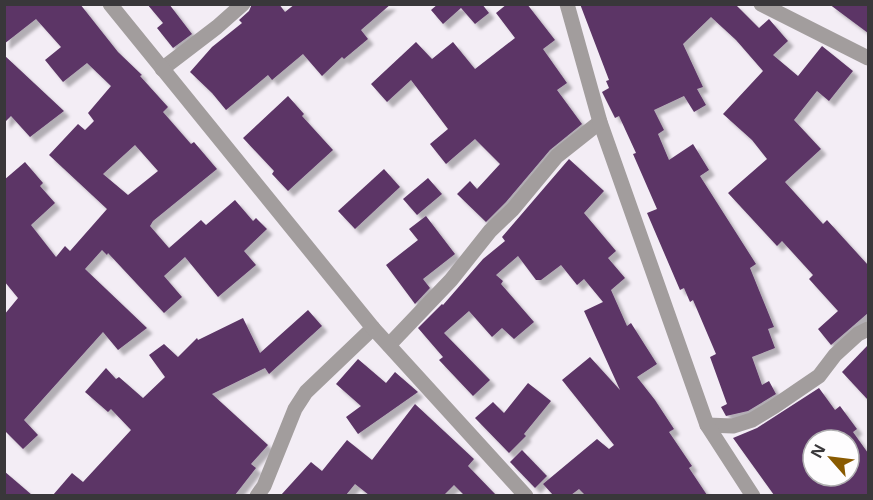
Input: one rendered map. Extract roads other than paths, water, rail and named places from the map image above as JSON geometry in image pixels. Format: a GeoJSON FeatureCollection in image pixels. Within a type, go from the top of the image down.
{"type":"FeatureCollection","features":[{"type":"Feature","properties":{"kind":"street"},"geometry":{"type":"LineString","coordinates":[[110,4],[373,328],[526,495]]}},
{"type":"Feature","properties":{"kind":"street"},"geometry":{"type":"LineString","coordinates":[[162,69],[243,4]]}},
{"type":"Feature","properties":{"kind":"street"},"geometry":{"type":"LineString","coordinates":[[567,4],[600,122],[707,425],[753,495]]}},
{"type":"Feature","properties":{"kind":"street"},"geometry":{"type":"LineString","coordinates":[[761,4],[868,58]]}},
{"type":"Feature","properties":{"kind":"street"},"geometry":{"type":"LineString","coordinates":[[389,345],[451,280],[490,231],[519,202],[558,156],[600,122]]}},
{"type":"Feature","properties":{"kind":"street"},"geometry":{"type":"LineString","coordinates":[[257,495],[264,486],[295,409],[306,392],[373,328]]}},
{"type":"Feature","properties":{"kind":"street"},"geometry":{"type":"LineString","coordinates":[[707,425],[733,426],[752,420],[819,376],[835,356],[858,334],[868,329]]}}]}
